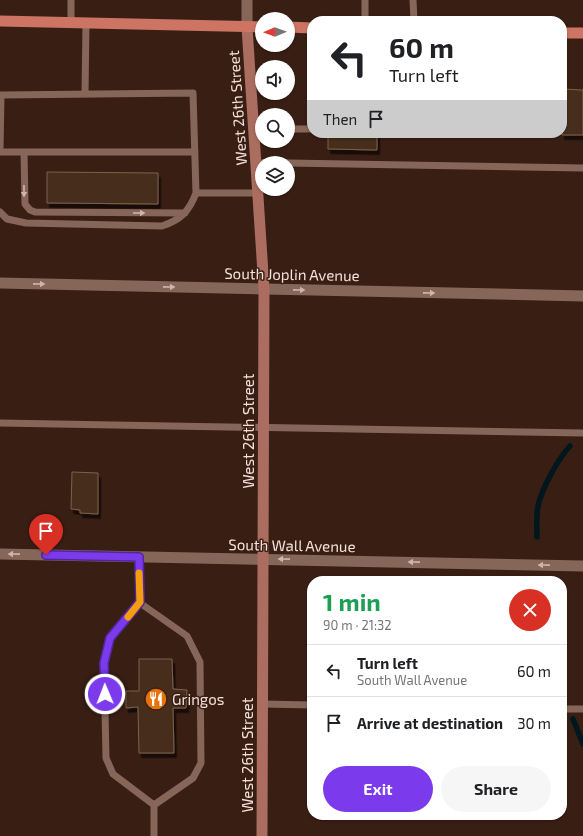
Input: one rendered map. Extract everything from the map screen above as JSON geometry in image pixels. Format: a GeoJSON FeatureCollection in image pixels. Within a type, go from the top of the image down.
{"type":"FeatureCollection","features":[{"type":"Feature","properties":{"kind":"main road"},"geometry":{"type":"LineString","coordinates":[[0,21],[255,27]]}},
{"type":"Feature","properties":{"kind":"main road","name":"West 26th Street"},"geometry":{"type":"LineString","coordinates":[[247,26],[256,108]]}},
{"type":"Feature","properties":{"kind":"main road"},"geometry":{"type":"LineString","coordinates":[[295,27],[307,28]]}},
{"type":"Feature","properties":{"kind":"main road"},"geometry":{"type":"LineString","coordinates":[[567,33],[583,33]]}},
{"type":"Feature","properties":{"kind":"main road","name":"West 26th Street"},"geometry":{"type":"LineString","coordinates":[[258,196],[264,289],[262,836]]}},
{"type":"Feature","properties":{"kind":"street"},"geometry":{"type":"LineString","coordinates":[[247,0],[247,26]]}},
{"type":"Feature","properties":{"kind":"street","name":"South Joplin Avenue"},"geometry":{"type":"LineString","coordinates":[[0,283],[583,296]]}},
{"type":"Feature","properties":{"kind":"street","name":"South Wall Avenue"},"geometry":{"type":"LineString","coordinates":[[0,554],[583,566]]}},
{"type":"Feature","properties":{"kind":"lane"},"geometry":{"type":"LineString","coordinates":[[70,0],[71,22]]}},
{"type":"Feature","properties":{"kind":"lane"},"geometry":{"type":"LineString","coordinates":[[365,0],[365,16]]}},
{"type":"Feature","properties":{"kind":"lane"},"geometry":{"type":"LineString","coordinates":[[413,0],[414,16]]}},
{"type":"Feature","properties":{"kind":"lane"},"geometry":{"type":"LineString","coordinates":[[84,94],[86,23]]}},
{"type":"Feature","properties":{"kind":"lane"},"geometry":{"type":"LineString","coordinates":[[0,212],[7,219],[26,223],[162,226],[174,222],[185,213],[191,206],[196,193],[193,93],[1,95],[0,151],[194,152]]}},
{"type":"Feature","properties":{"kind":"lane"},"geometry":{"type":"LineString","coordinates":[[295,129],[307,129]]}},
{"type":"Feature","properties":{"kind":"lane"},"geometry":{"type":"LineString","coordinates":[[24,152],[25,204],[30,210],[35,212],[185,213]]}},
{"type":"Feature","properties":{"kind":"lane"},"geometry":{"type":"LineString","coordinates":[[295,163],[583,168]]}},
{"type":"Feature","properties":{"kind":"lane"},"geometry":{"type":"LineString","coordinates":[[196,193],[255,193]]}},
{"type":"Feature","properties":{"kind":"lane"},"geometry":{"type":"LineString","coordinates":[[0,423],[583,433]]}},
{"type":"Feature","properties":{"kind":"lane"},"geometry":{"type":"LineString","coordinates":[[139,557],[140,602],[110,638],[104,663],[106,758],[113,774],[154,805]]}},
{"type":"Feature","properties":{"kind":"lane"},"geometry":{"type":"LineString","coordinates":[[140,602],[187,636],[200,662],[201,763],[192,778],[154,805]]}},
{"type":"Feature","properties":{"kind":"lane"},"geometry":{"type":"LineString","coordinates":[[262,704],[307,705]]}},
{"type":"Feature","properties":{"kind":"lane"},"geometry":{"type":"LineString","coordinates":[[567,709],[583,710]]}},
{"type":"Feature","properties":{"kind":"lane"},"geometry":{"type":"LineString","coordinates":[[154,805],[154,836]]}},
{"type":"Feature","properties":{"kind":"building"},"geometry":{"type":"Polygon","coordinates":[[[567,89],[583,90],[583,135],[567,135],[567,89]]]}},
{"type":"Feature","properties":{"kind":"building"},"geometry":{"type":"Polygon","coordinates":[[[328,138],[377,138],[377,150],[328,149],[328,138]]]}},
{"type":"Feature","properties":{"kind":"building"},"geometry":{"type":"Polygon","coordinates":[[[47,172],[158,173],[158,204],[47,203],[47,172]]]}},
{"type":"Feature","properties":{"kind":"building"},"geometry":{"type":"Polygon","coordinates":[[[72,472],[98,473],[98,514],[80,513],[80,510],[71,509],[72,472]]]}},
{"type":"Feature","properties":{"kind":"building","name":"Gringos"},"geometry":{"type":"Polygon","coordinates":[[[139,659],[172,659],[173,689],[187,690],[186,708],[173,708],[174,753],[139,753],[138,707],[126,708],[126,691],[139,691],[139,659]]]}},
{"type":"Feature","properties":{"kind":"waterway"},"geometry":{"type":"LineString","coordinates":[[537,537],[537,514],[540,499],[560,458],[570,446]]}},
{"type":"Feature","properties":{"kind":"waterway"},"geometry":{"type":"LineString","coordinates":[[573,719],[583,744]]}},
{"type":"Feature","properties":{"kind":"slow traffic"},"geometry":{"type":"LineString","coordinates":[[128,617],[140,602],[139,573]]}},
{"type":"Feature","properties":{"kind":"place","name":"Gringos"},"geometry":{"type":"Point","coordinates":[156,699]}},
{"type":"Feature","properties":{"kind":"route"},"geometry":{"type":"LineString","coordinates":[[46,555],[139,557],[140,602],[110,638],[104,663],[105,694]]}}]}
